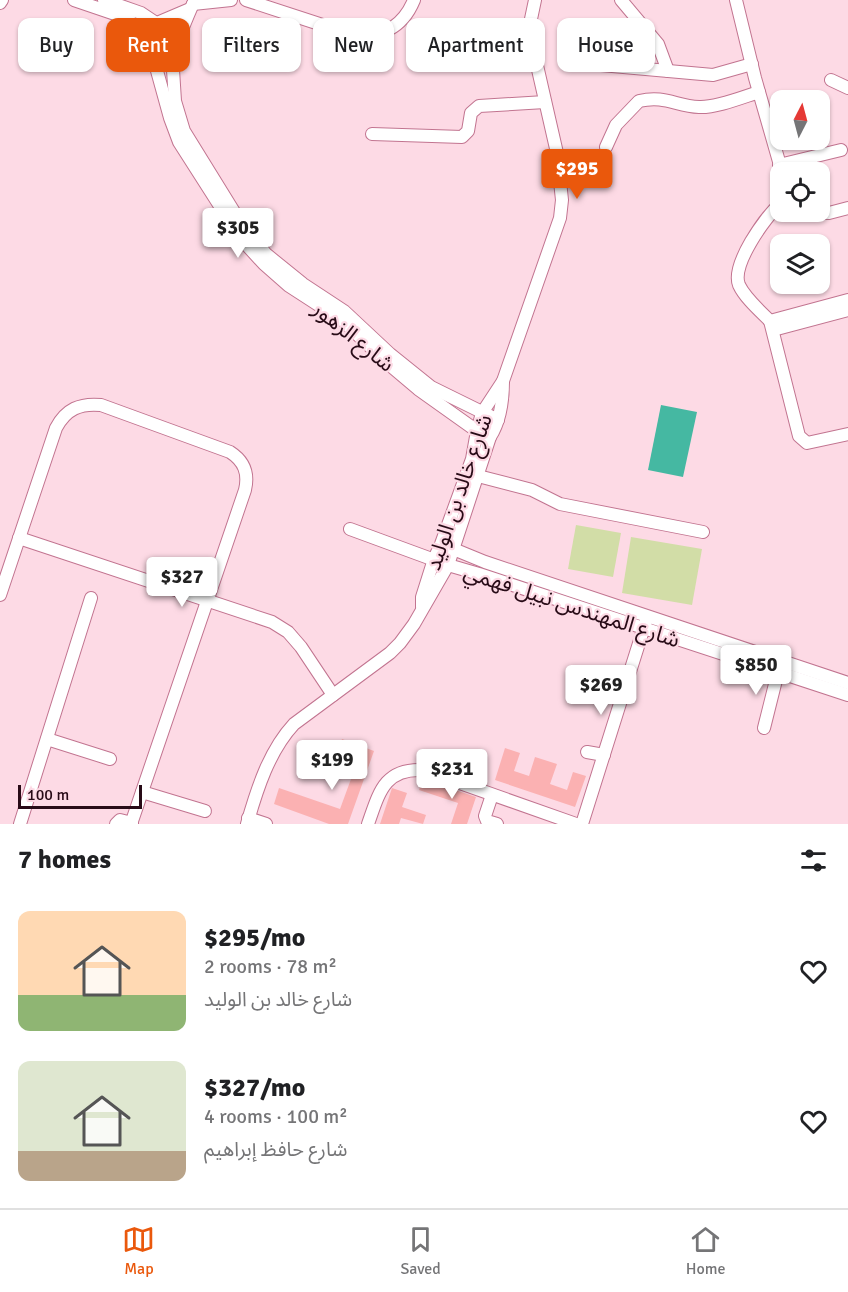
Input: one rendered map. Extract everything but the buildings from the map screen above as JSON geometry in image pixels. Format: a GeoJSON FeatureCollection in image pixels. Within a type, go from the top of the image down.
{"type":"FeatureCollection","features":[{"type":"Feature","properties":{"kind":"street","name":"شارع الزهور"},"geometry":{"type":"LineString","coordinates":[[74,0],[127,18]]}},
{"type":"Feature","properties":{"kind":"street"},"geometry":{"type":"LineString","coordinates":[[104,0],[141,13],[148,18]]}},
{"type":"Feature","properties":{"kind":"street"},"geometry":{"type":"LineString","coordinates":[[166,18],[193,4],[231,0]]}},
{"type":"Feature","properties":{"kind":"street"},"geometry":{"type":"LineString","coordinates":[[246,0],[350,34],[366,36],[378,35],[395,25],[409,11],[414,0]]}},
{"type":"Feature","properties":{"kind":"street"},"geometry":{"type":"LineString","coordinates":[[621,0],[658,44],[668,71]]}},
{"type":"Feature","properties":{"kind":"street"},"geometry":{"type":"LineString","coordinates":[[736,0],[779,162]]}},
{"type":"Feature","properties":{"kind":"street","name":"شارع خالد بن الوليد"},"geometry":{"type":"LineString","coordinates":[[248,821],[278,744],[294,724],[390,653],[407,634],[448,565],[447,546],[472,459],[482,413],[503,381],[560,218],[562,200],[557,153],[531,39],[531,19],[535,1]]}},
{"type":"Feature","properties":{"kind":"street"},"geometry":{"type":"LineString","coordinates":[[187,18],[193,4]]}},
{"type":"Feature","properties":{"kind":"street"},"geometry":{"type":"LineString","coordinates":[[655,70],[713,75],[752,64]]}},
{"type":"Feature","properties":{"kind":"street","name":"شارع الزهور"},"geometry":{"type":"LineString","coordinates":[[157,72],[179,142],[248,247],[289,286],[342,321],[405,378],[477,431],[490,437]]}},
{"type":"Feature","properties":{"kind":"street","name":"شارع الزهور"},"geometry":{"type":"LineString","coordinates":[[173,72],[175,101],[184,131],[250,236],[266,254],[303,284],[344,311],[410,371],[436,390],[498,420]]}},
{"type":"Feature","properties":{"kind":"street"},"geometry":{"type":"LineString","coordinates":[[831,80],[848,88]]}},
{"type":"Feature","properties":{"kind":"street"},"geometry":{"type":"LineString","coordinates":[[606,147],[616,125],[639,101],[664,99],[706,107],[759,92]]}},
{"type":"Feature","properties":{"kind":"street"},"geometry":{"type":"LineString","coordinates":[[372,134],[462,137],[468,131],[471,113],[479,106],[545,102]]}},
{"type":"Feature","properties":{"kind":"street"},"geometry":{"type":"LineString","coordinates":[[803,162],[841,150]]}},
{"type":"Feature","properties":{"kind":"street"},"geometry":{"type":"LineString","coordinates":[[830,213],[848,208]]}},
{"type":"Feature","properties":{"kind":"street"},"geometry":{"type":"LineString","coordinates":[[770,215],[738,268],[739,285],[771,326],[799,436],[803,441],[812,442],[848,434]]}},
{"type":"Feature","properties":{"kind":"street"},"geometry":{"type":"LineString","coordinates":[[771,326],[848,300]]}},
{"type":"Feature","properties":{"kind":"street"},"geometry":{"type":"LineString","coordinates":[[771,326],[848,310]]}},
{"type":"Feature","properties":{"kind":"street","name":"شارع خالد بن الوليد"},"geometry":{"type":"LineString","coordinates":[[422,607],[422,597],[434,559],[447,546],[478,476],[490,437],[498,420],[503,381]]}},
{"type":"Feature","properties":{"kind":"street"},"geometry":{"type":"LineString","coordinates":[[0,595],[56,428],[69,411],[90,404],[112,409],[230,452],[243,464],[247,481],[246,490],[142,792],[131,823],[120,820],[116,824]]}},
{"type":"Feature","properties":{"kind":"street"},"geometry":{"type":"LineString","coordinates":[[478,476],[532,490],[560,504],[703,532]]}},
{"type":"Feature","properties":{"kind":"street","name":"شارع المهندس نبيل فهمي"},"geometry":{"type":"LineString","coordinates":[[350,529],[448,565],[848,682]]}},
{"type":"Feature","properties":{"kind":"street"},"geometry":{"type":"LineString","coordinates":[[19,538],[272,622],[288,632],[301,647],[333,695]]}},
{"type":"Feature","properties":{"kind":"street","name":"شارع المهندس نبيل فهمي"},"geometry":{"type":"LineString","coordinates":[[447,546],[778,672],[848,695]]}},
{"type":"Feature","properties":{"kind":"street"},"geometry":{"type":"LineString","coordinates":[[20,824],[90,598]]}},
{"type":"Feature","properties":{"kind":"street"},"geometry":{"type":"LineString","coordinates":[[582,824],[646,622]]}},
{"type":"Feature","properties":{"kind":"street"},"geometry":{"type":"LineString","coordinates":[[764,728],[778,672]]}},
{"type":"Feature","properties":{"kind":"street"},"geometry":{"type":"LineString","coordinates":[[47,739],[110,759]]}},
{"type":"Feature","properties":{"kind":"street"},"geometry":{"type":"LineString","coordinates":[[587,752],[604,754]]}},
{"type":"Feature","properties":{"kind":"street"},"geometry":{"type":"LineString","coordinates":[[368,824],[381,789],[388,780],[399,773],[411,770],[423,770],[576,824]]}},
{"type":"Feature","properties":{"kind":"street"},"geometry":{"type":"LineString","coordinates":[[142,792],[205,811]]}},
{"type":"Feature","properties":{"kind":"street"},"geometry":{"type":"LineString","coordinates":[[492,795],[485,816],[488,821],[497,824]]}},
{"type":"Feature","properties":{"kind":"street"},"geometry":{"type":"LineString","coordinates":[[534,824],[538,811]]}},
{"type":"Feature","properties":{"kind":"street"},"geometry":{"type":"LineString","coordinates":[[248,821],[266,824]]}},
{"type":"Feature","properties":{"kind":"shaded area"},"geometry":{"type":"Polygon","coordinates":[[[661,405],[697,412],[683,477],[648,470],[661,405]]]}},
{"type":"Feature","properties":{"kind":"shaded area"},"geometry":{"type":"Polygon","coordinates":[[[576,525],[621,533],[613,577],[568,569],[576,525]]]}},
{"type":"Feature","properties":{"kind":"shaded area"},"geometry":{"type":"Polygon","coordinates":[[[631,537],[702,549],[692,605],[622,593],[631,537]]]}}]}
